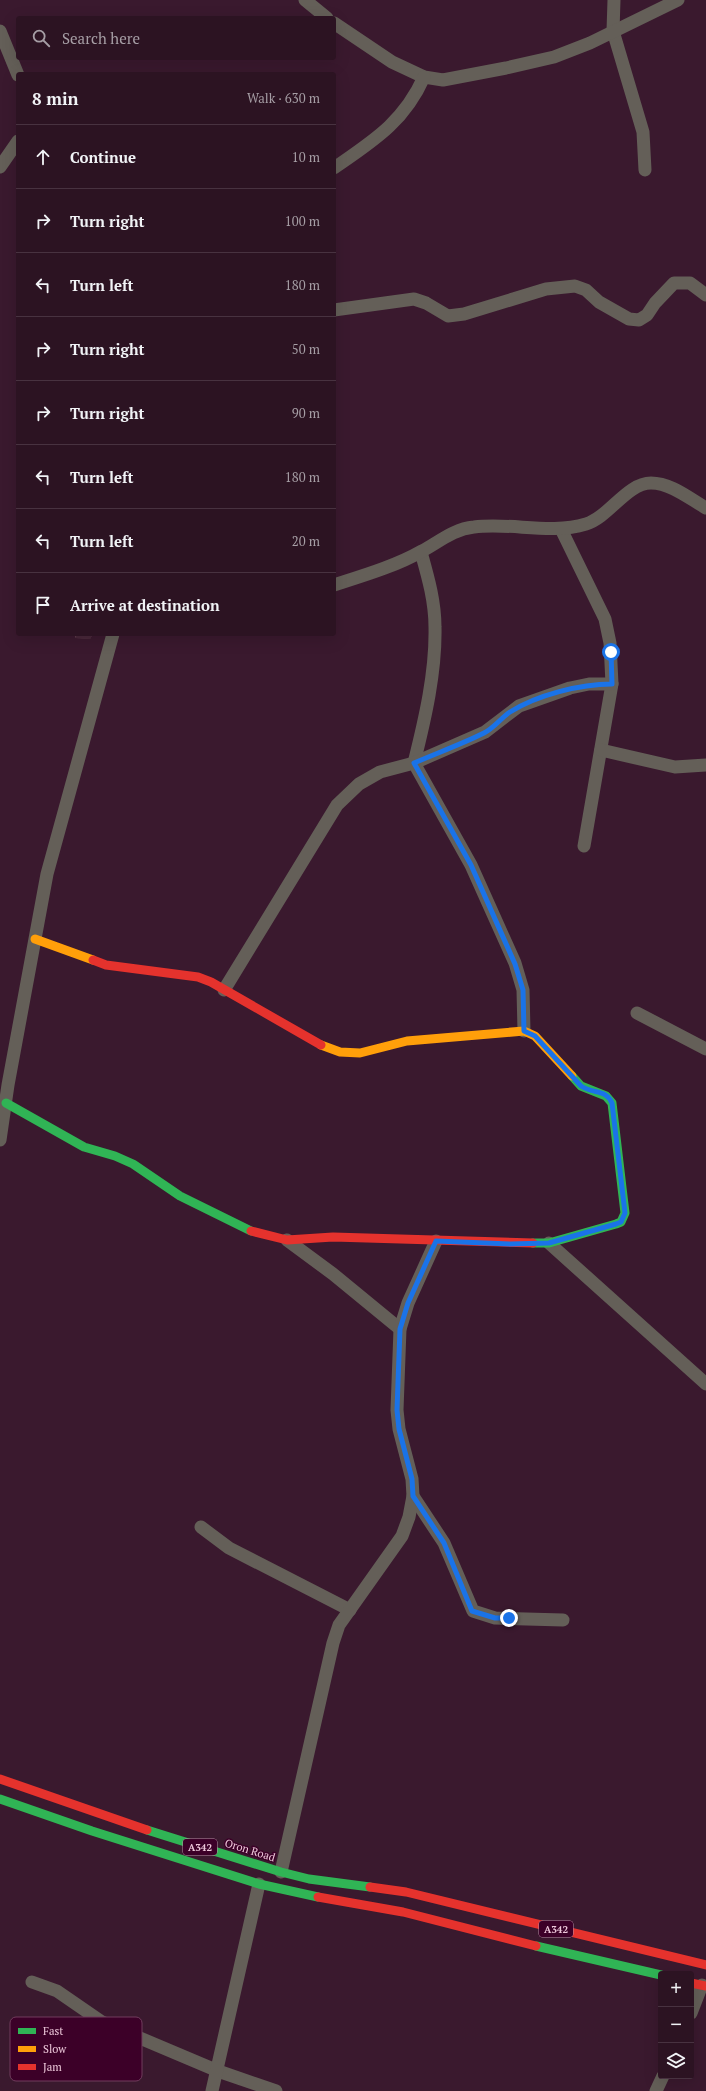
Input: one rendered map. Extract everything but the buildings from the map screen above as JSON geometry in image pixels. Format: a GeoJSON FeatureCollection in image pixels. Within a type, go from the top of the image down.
{"type":"FeatureCollection","features":[{"type":"Feature","properties":{"kind":"main road"},"geometry":{"type":"LineString","coordinates":[[6,1103],[84,1147],[115,1156],[133,1164],[180,1196],[248,1230],[287,1240],[333,1237],[510,1244],[549,1243],[616,1224],[624,1218],[624,1205],[612,1103],[610,1098],[603,1093],[591,1092],[581,1086],[535,1036],[524,1031],[407,1041],[360,1053],[340,1052],[325,1047],[210,982],[192,976],[132,970],[106,965],[35,939]]}},
{"type":"Feature","properties":{"kind":"main road","name":"Oron Road"},"geometry":{"type":"LineString","coordinates":[[0,1779],[182,1842],[281,1872],[309,1879],[406,1892],[706,1965]]}},
{"type":"Feature","properties":{"kind":"main road","name":"A342"},"geometry":{"type":"LineString","coordinates":[[0,1799],[92,1831],[259,1884],[296,1893],[403,1912],[475,1932],[658,1974]]}},
{"type":"Feature","properties":{"kind":"street"},"geometry":{"type":"LineString","coordinates":[[305,0],[325,16]]}},
{"type":"Feature","properties":{"kind":"street"},"geometry":{"type":"LineString","coordinates":[[614,0],[613,31],[643,132],[645,170]]}},
{"type":"Feature","properties":{"kind":"street"},"geometry":{"type":"LineString","coordinates":[[336,24],[392,62],[424,77],[443,80],[513,67],[554,57],[678,0]]}},
{"type":"Feature","properties":{"kind":"street"},"geometry":{"type":"LineString","coordinates":[[0,31],[17,72]]}},
{"type":"Feature","properties":{"kind":"street"},"geometry":{"type":"LineString","coordinates":[[336,167],[366,147],[397,119],[417,94],[424,77]]}},
{"type":"Feature","properties":{"kind":"street"},"geometry":{"type":"LineString","coordinates":[[0,167],[16,144]]}},
{"type":"Feature","properties":{"kind":"street"},"geometry":{"type":"LineString","coordinates":[[336,310],[414,299],[426,303],[448,316],[458,315],[546,289],[575,286],[586,290],[599,302],[629,319],[639,320],[647,315],[655,302],[674,283],[690,283],[706,295]]}},
{"type":"Feature","properties":{"kind":"street"},"geometry":{"type":"LineString","coordinates":[[336,584],[363,576],[421,552],[453,532],[473,527],[500,526],[561,529],[592,521],[602,516],[640,485],[651,483],[667,486],[706,508]]}},
{"type":"Feature","properties":{"kind":"street"},"geometry":{"type":"LineString","coordinates":[[561,529],[605,619],[610,643],[612,684],[584,846]]}},
{"type":"Feature","properties":{"kind":"street"},"geometry":{"type":"LineString","coordinates":[[421,552],[431,588],[435,627],[432,667],[425,718],[414,763],[471,865],[515,964],[523,990],[524,1031]]}},
{"type":"Feature","properties":{"kind":"street"},"geometry":{"type":"LineString","coordinates":[[0,1140],[6,1103],[4,1086],[47,874],[112,636]]}},
{"type":"Feature","properties":{"kind":"street"},"geometry":{"type":"LineString","coordinates":[[224,990],[337,805],[359,784],[380,772],[414,763],[485,732],[519,706],[570,688],[589,684],[612,684]]}},
{"type":"Feature","properties":{"kind":"street"},"geometry":{"type":"LineString","coordinates":[[601,750],[675,767],[706,765]]}},
{"type":"Feature","properties":{"kind":"street"},"geometry":{"type":"LineString","coordinates":[[637,1013],[706,1049]]}},
{"type":"Feature","properties":{"kind":"street"},"geometry":{"type":"LineString","coordinates":[[287,1240],[333,1274],[400,1329]]}},
{"type":"Feature","properties":{"kind":"street"},"geometry":{"type":"LineString","coordinates":[[281,1872],[333,1643],[339,1625],[402,1536],[409,1517],[413,1496],[412,1479],[399,1429],[397,1410],[400,1329],[411,1297],[436,1241]]}},
{"type":"Feature","properties":{"kind":"street"},"geometry":{"type":"LineString","coordinates":[[549,1243],[706,1384]]}},
{"type":"Feature","properties":{"kind":"street"},"geometry":{"type":"LineString","coordinates":[[413,1496],[444,1543],[472,1611],[495,1618],[563,1620]]}},
{"type":"Feature","properties":{"kind":"street"},"geometry":{"type":"LineString","coordinates":[[201,1527],[229,1548],[350,1610]]}},
{"type":"Feature","properties":{"kind":"street"},"geometry":{"type":"LineString","coordinates":[[212,2091],[218,2071],[259,1884]]}},
{"type":"Feature","properties":{"kind":"street"},"geometry":{"type":"LineString","coordinates":[[32,1982],[57,1991],[95,2017]]}},
{"type":"Feature","properties":{"kind":"street"},"geometry":{"type":"LineString","coordinates":[[693,2007],[700,1985]]}},
{"type":"Feature","properties":{"kind":"street"},"geometry":{"type":"LineString","coordinates":[[142,2039],[218,2071],[276,2091]]}},
{"type":"Feature","properties":{"kind":"street"},"geometry":{"type":"LineString","coordinates":[[656,2091],[662,2079]]}},
{"type":"Feature","properties":{"kind":"traffic: fast"},"geometry":{"type":"LineString","coordinates":[[533,1243],[549,1243],[616,1224],[621,1222],[625,1213],[612,1103],[606,1096],[581,1086],[572,1076]]}},
{"type":"Feature","properties":{"kind":"traffic: fast"},"geometry":{"type":"LineString","coordinates":[[6,1103],[84,1147],[115,1156],[133,1164],[180,1196],[251,1231]]}},
{"type":"Feature","properties":{"kind":"traffic: fast"},"geometry":{"type":"LineString","coordinates":[[0,1799],[92,1831],[259,1884],[318,1897]]}},
{"type":"Feature","properties":{"kind":"traffic: fast"},"geometry":{"type":"LineString","coordinates":[[147,1830],[281,1872],[309,1879],[370,1887]]}},
{"type":"Feature","properties":{"kind":"traffic: fast"},"geometry":{"type":"LineString","coordinates":[[536,1946],[658,1974]]}},
{"type":"Feature","properties":{"kind":"traffic: slow"},"geometry":{"type":"LineString","coordinates":[[35,939],[93,960]]}},
{"type":"Feature","properties":{"kind":"traffic: slow"},"geometry":{"type":"LineString","coordinates":[[321,1045],[340,1052],[360,1053],[407,1041],[524,1031],[535,1036],[572,1076]]}},
{"type":"Feature","properties":{"kind":"traffic: jam"},"geometry":{"type":"LineString","coordinates":[[93,960],[106,965],[198,977],[211,982],[321,1045]]}},
{"type":"Feature","properties":{"kind":"traffic: jam"},"geometry":{"type":"LineString","coordinates":[[251,1231],[287,1240],[333,1237],[533,1243]]}},
{"type":"Feature","properties":{"kind":"traffic: jam"},"geometry":{"type":"LineString","coordinates":[[0,1779],[147,1830]]}},
{"type":"Feature","properties":{"kind":"traffic: jam"},"geometry":{"type":"LineString","coordinates":[[370,1887],[406,1892],[706,1965]]}},
{"type":"Feature","properties":{"kind":"traffic: jam"},"geometry":{"type":"LineString","coordinates":[[318,1897],[403,1912],[536,1946]]}},
{"type":"Feature","properties":{"kind":"traffic: jam"},"geometry":{"type":"LineString","coordinates":[[694,1984],[706,1986]]}},
{"type":"Feature","properties":{"kind":"route"},"geometry":{"type":"LineString","coordinates":[[509,1618],[495,1618],[472,1611],[444,1543],[413,1496],[412,1479],[399,1429],[397,1410],[400,1329],[408,1303],[427,1257],[436,1241],[510,1244],[549,1243],[616,1224],[621,1222],[625,1213],[612,1103],[610,1098],[603,1093],[586,1090],[535,1036],[524,1031],[523,990],[515,964],[471,865],[414,763],[485,732],[519,706],[570,688],[589,684],[612,684],[611,652]]}}]}
